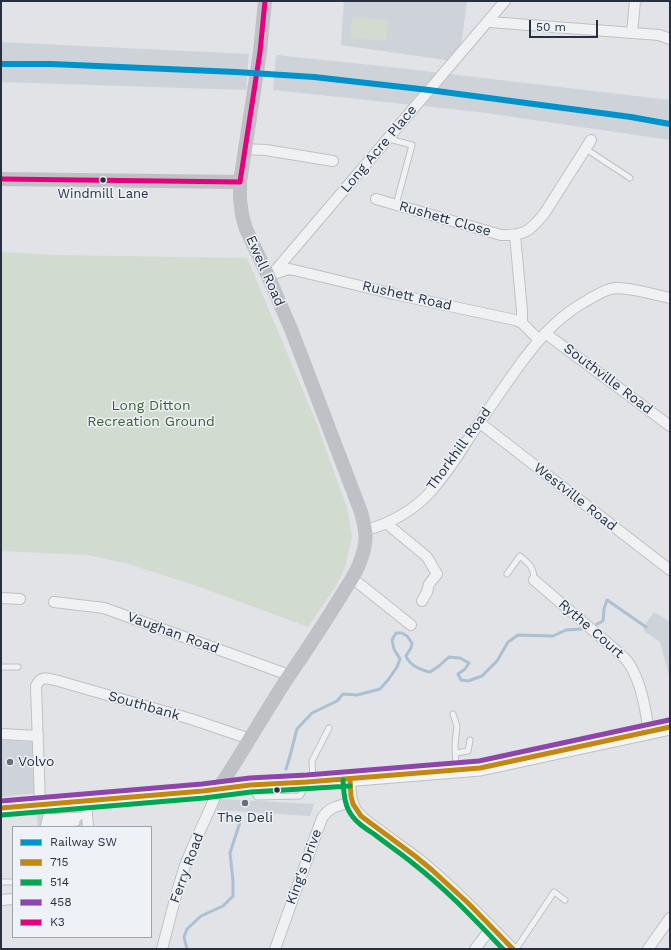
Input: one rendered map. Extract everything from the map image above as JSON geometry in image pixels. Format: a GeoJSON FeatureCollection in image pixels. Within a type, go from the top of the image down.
{"type":"FeatureCollection","features":[{"type":"Feature","properties":{"kind":"main road"},"geometry":{"type":"LineString","coordinates":[[1,808],[46,817],[81,816],[218,789],[250,785],[310,782],[480,768],[670,727]]}},
{"type":"Feature","properties":{"kind":"street","name":"Ewell Road"},"geometry":{"type":"LineString","coordinates":[[265,1],[254,96],[244,149],[240,182],[242,216],[246,229],[291,329],[351,484],[366,530]]}},
{"type":"Feature","properties":{"kind":"street","name":"Long Acre Place"},"geometry":{"type":"LineString","coordinates":[[269,278],[505,1]]}},
{"type":"Feature","properties":{"kind":"street"},"geometry":{"type":"LineString","coordinates":[[632,33],[635,1]]}},
{"type":"Feature","properties":{"kind":"street"},"geometry":{"type":"LineString","coordinates":[[490,22],[658,35],[670,39]]}},
{"type":"Feature","properties":{"kind":"street","name":"Rushett Close"},"geometry":{"type":"LineString","coordinates":[[376,199],[500,235],[521,234],[529,230],[544,214],[589,144]]}},
{"type":"Feature","properties":{"kind":"street"},"geometry":{"type":"LineString","coordinates":[[244,149],[266,150],[333,161]]}},
{"type":"Feature","properties":{"kind":"street"},"geometry":{"type":"LineString","coordinates":[[1,180],[240,182]]}},
{"type":"Feature","properties":{"kind":"street"},"geometry":{"type":"LineString","coordinates":[[515,235],[523,318],[522,323]]}},
{"type":"Feature","properties":{"kind":"street","name":"Rushett Road"},"geometry":{"type":"LineString","coordinates":[[269,278],[275,273],[288,269],[294,270],[394,294],[515,320],[542,336]]}},
{"type":"Feature","properties":{"kind":"street","name":"Thorkhill Road"},"geometry":{"type":"LineString","coordinates":[[366,530],[386,523],[415,505],[432,491],[480,423],[503,387],[542,336],[562,317],[586,301],[611,289],[623,288],[670,298]]}},
{"type":"Feature","properties":{"kind":"street","name":"Southville Road"},"geometry":{"type":"LineString","coordinates":[[542,336],[670,426]]}},
{"type":"Feature","properties":{"kind":"street","name":"Westville Road"},"geometry":{"type":"LineString","coordinates":[[480,423],[670,570]]}},
{"type":"Feature","properties":{"kind":"street"},"geometry":{"type":"LineString","coordinates":[[386,523],[427,557],[438,574],[429,584],[428,592],[422,601]]}},
{"type":"Feature","properties":{"kind":"street"},"geometry":{"type":"LineString","coordinates":[[218,789],[358,568],[364,548],[366,530]]}},
{"type":"Feature","properties":{"kind":"street"},"geometry":{"type":"LineString","coordinates":[[352,578],[411,625]]}},
{"type":"Feature","properties":{"kind":"street","name":"Rythe Court"},"geometry":{"type":"LineString","coordinates":[[534,580],[627,661],[640,686],[645,703],[649,732]]}},
{"type":"Feature","properties":{"kind":"street"},"geometry":{"type":"LineString","coordinates":[[1,598],[20,600]]}},
{"type":"Feature","properties":{"kind":"street","name":"Vaughan Road"},"geometry":{"type":"LineString","coordinates":[[54,602],[104,608],[289,675]]}},
{"type":"Feature","properties":{"kind":"street","name":"Southbank"},"geometry":{"type":"LineString","coordinates":[[38,736],[36,686],[38,681],[45,678],[191,719],[250,739]]}},
{"type":"Feature","properties":{"kind":"street"},"geometry":{"type":"LineString","coordinates":[[1,734],[38,736],[46,817]]}},
{"type":"Feature","properties":{"kind":"street"},"geometry":{"type":"LineString","coordinates":[[350,779],[352,802],[356,811],[369,823],[405,848],[438,876],[473,907],[514,949]]}},
{"type":"Feature","properties":{"kind":"street","name":"Ferry Road"},"geometry":{"type":"LineString","coordinates":[[162,949],[186,863],[213,804],[218,789]]}},
{"type":"Feature","properties":{"kind":"street","name":"King's Drive"},"geometry":{"type":"LineString","coordinates":[[275,949],[322,818],[326,812],[332,808],[352,802]]}},
{"type":"Feature","properties":{"kind":"street"},"geometry":{"type":"LineString","coordinates":[[81,816],[87,826]]}},
{"type":"Feature","properties":{"kind":"street"},"geometry":{"type":"LineString","coordinates":[[1,900],[12,899]]}},
{"type":"Feature","properties":{"kind":"street"},"geometry":{"type":"LineString","coordinates":[[648,949],[670,918]]}},
{"type":"Feature","properties":{"kind":"street"},"geometry":{"type":"LineString","coordinates":[[475,949],[492,927]]}},
{"type":"Feature","properties":{"kind":"lane"},"geometry":{"type":"LineString","coordinates":[[393,140],[412,146],[396,205]]}},
{"type":"Feature","properties":{"kind":"lane"},"geometry":{"type":"LineString","coordinates":[[589,144],[630,178]]}},
{"type":"Feature","properties":{"kind":"lane"},"geometry":{"type":"LineString","coordinates":[[507,574],[520,556],[528,563],[534,572],[534,580]]}},
{"type":"Feature","properties":{"kind":"lane"},"geometry":{"type":"LineString","coordinates":[[1,667],[18,667]]}},
{"type":"Feature","properties":{"kind":"lane"},"geometry":{"type":"LineString","coordinates":[[453,714],[457,726],[456,770]]}},
{"type":"Feature","properties":{"kind":"lane"},"geometry":{"type":"LineString","coordinates":[[310,782],[312,761],[329,728]]}},
{"type":"Feature","properties":{"kind":"lane"},"geometry":{"type":"LineString","coordinates":[[456,753],[468,751],[470,740]]}},
{"type":"Feature","properties":{"kind":"lane"},"geometry":{"type":"LineString","coordinates":[[46,817],[81,816]]}},
{"type":"Feature","properties":{"kind":"lane"},"geometry":{"type":"LineString","coordinates":[[1,882],[12,882]]}},
{"type":"Feature","properties":{"kind":"lane"},"geometry":{"type":"LineString","coordinates":[[514,949],[554,892],[565,900]]}},
{"type":"Feature","properties":{"kind":"shaded area"},"geometry":{"type":"Polygon","coordinates":[[[344,1],[467,1],[459,62],[341,45],[344,1]]]}},
{"type":"Feature","properties":{"kind":"shaded area"},"geometry":{"type":"Polygon","coordinates":[[[1,42],[249,54],[246,90],[1,82],[1,42]]]}},
{"type":"Feature","properties":{"kind":"shaded area"},"geometry":{"type":"Polygon","coordinates":[[[276,55],[670,100],[670,140],[479,112],[273,90],[276,55]]]}},
{"type":"Feature","properties":{"kind":"shaded area"},"geometry":{"type":"Polygon","coordinates":[[[654,612],[670,622],[670,675],[660,642],[643,630],[654,612]]]}},
{"type":"Feature","properties":{"kind":"shaded area"},"geometry":{"type":"Polygon","coordinates":[[[1,740],[34,742],[36,793],[1,797],[1,740]]]}},
{"type":"Feature","properties":{"kind":"shaded area"},"geometry":{"type":"Polygon","coordinates":[[[220,799],[314,804],[310,816],[216,810],[220,799]]]}},
{"type":"Feature","properties":{"kind":"shaded area"},"geometry":{"type":"Polygon","coordinates":[[[83,810],[84,826],[38,826],[37,814],[83,810]]]}},
{"type":"Feature","properties":{"kind":"green space"},"geometry":{"type":"Polygon","coordinates":[[[352,17],[388,20],[386,41],[350,38],[352,17]]]}},
{"type":"Feature","properties":{"kind":"green space","name":"Long Ditton Recreation Ground"},"geometry":{"type":"Polygon","coordinates":[[[1,252],[56,255],[247,258],[317,424],[348,511],[352,537],[345,567],[336,586],[308,627],[197,586],[125,563],[88,555],[1,551],[1,252]]]}},
{"type":"Feature","properties":{"kind":"waterway"},"geometry":{"type":"LineString","coordinates":[[597,624],[603,621],[604,609],[607,600],[646,627]]}},
{"type":"Feature","properties":{"kind":"waterway"},"geometry":{"type":"LineString","coordinates":[[286,769],[297,729],[312,713],[337,701],[343,694],[357,695],[380,689],[388,680],[397,667],[400,659],[394,649],[392,640],[396,633],[402,633],[407,636],[412,643],[406,656],[413,665],[430,672],[449,657],[460,658],[469,663],[465,669],[458,674],[461,680],[468,681],[482,676],[497,661],[508,642],[518,635],[553,636],[566,630],[582,629]]}},
{"type":"Feature","properties":{"kind":"waterway"},"geometry":{"type":"LineString","coordinates":[[187,949],[184,937],[187,929],[201,916],[223,906],[233,896],[230,853],[241,819]]}},
{"type":"Feature","properties":{"kind":"rail line","name":"SW"},"geometry":{"type":"LineString","coordinates":[[1,64],[51,64],[314,77],[429,90],[631,117],[670,124]]}},
{"type":"Feature","properties":{"kind":"transit line","name":"K3"},"geometry":{"type":"LineString","coordinates":[[240,182],[260,52],[265,1]]}},
{"type":"Feature","properties":{"kind":"transit line","name":"K3"},"geometry":{"type":"LineString","coordinates":[[1,179],[240,182]]}},
{"type":"Feature","properties":{"kind":"transit line","name":"458"},"geometry":{"type":"LineString","coordinates":[[1,801],[202,784],[250,778],[307,775],[479,761],[669,720]]}},
{"type":"Feature","properties":{"kind":"transit line","name":"715"},"geometry":{"type":"LineString","coordinates":[[1,808],[203,791],[250,785],[307,782],[480,768],[670,727]]}},
{"type":"Feature","properties":{"kind":"transit line","name":"715"},"geometry":{"type":"LineString","coordinates":[[350,779],[353,804],[361,816],[432,870],[468,903],[513,949]]}},
{"type":"Feature","properties":{"kind":"transit line","name":"514"},"geometry":{"type":"LineString","coordinates":[[343,780],[346,804],[355,820],[410,861],[438,885],[503,949]]}},
{"type":"Feature","properties":{"kind":"transit line","name":"514"},"geometry":{"type":"LineString","coordinates":[[2,815],[204,798],[251,792],[350,786]]}},
{"type":"Feature","properties":{"kind":"place","name":"Windmill Lane"},"geometry":{"type":"Point","coordinates":[103,180]}},
{"type":"Feature","properties":{"kind":"place","name":"Volvo"},"geometry":{"type":"Point","coordinates":[10,762]}},
{"type":"Feature","properties":{"kind":"place","name":"The Deli"},"geometry":{"type":"Point","coordinates":[245,803]}}]}
